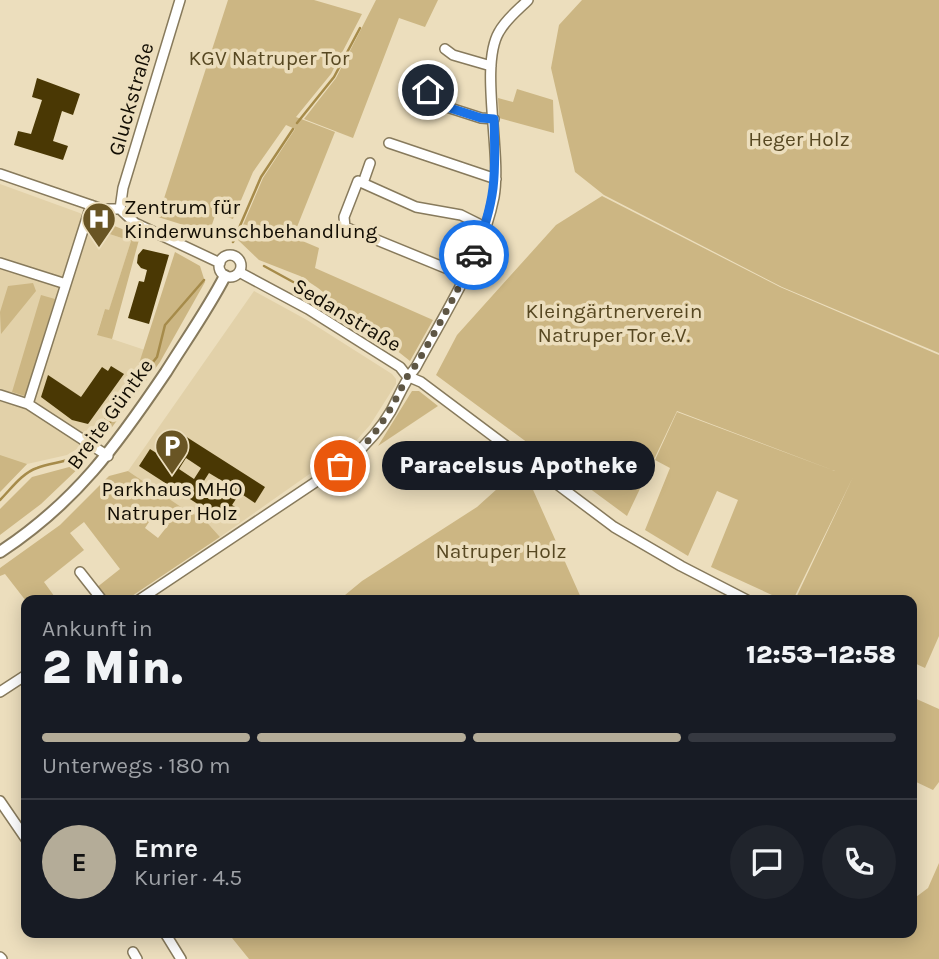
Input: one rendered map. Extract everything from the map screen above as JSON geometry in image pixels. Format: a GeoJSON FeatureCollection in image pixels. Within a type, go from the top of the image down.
{"type":"FeatureCollection","features":[{"type":"Feature","properties":{"kind":"street","name":"Gluckstraße"},"geometry":{"type":"LineString","coordinates":[[121,209],[122,188],[180,0]]}},
{"type":"Feature","properties":{"kind":"street"},"geometry":{"type":"LineString","coordinates":[[146,595],[350,459],[378,431],[465,276],[485,227],[496,179],[491,66],[494,45],[499,32],[528,0]]}},
{"type":"Feature","properties":{"kind":"street"},"geometry":{"type":"LineString","coordinates":[[445,49],[453,55],[491,66]]}},
{"type":"Feature","properties":{"kind":"street"},"geometry":{"type":"LineString","coordinates":[[428,90],[425,100],[481,118],[494,119]]}},
{"type":"Feature","properties":{"kind":"street"},"geometry":{"type":"LineString","coordinates":[[389,143],[496,179]]}},
{"type":"Feature","properties":{"kind":"street"},"geometry":{"type":"LineString","coordinates":[[363,183],[370,163]]}},
{"type":"Feature","properties":{"kind":"street","name":"Sedanstraße"},"geometry":{"type":"LineString","coordinates":[[0,174],[102,209],[121,209],[135,223],[220,262],[226,257],[235,257],[240,263],[239,272],[347,332],[400,367],[407,376],[421,382],[614,527],[737,595]]}},
{"type":"Feature","properties":{"kind":"street"},"geometry":{"type":"LineString","coordinates":[[465,276],[345,227],[344,217],[358,181],[416,207],[461,215],[485,227]]}},
{"type":"Feature","properties":{"kind":"street"},"geometry":{"type":"LineString","coordinates":[[28,404],[90,205]]}},
{"type":"Feature","properties":{"kind":"street"},"geometry":{"type":"LineString","coordinates":[[220,262],[221,272],[225,276],[233,277],[239,272]]}},
{"type":"Feature","properties":{"kind":"street"},"geometry":{"type":"LineString","coordinates":[[0,263],[66,284]]}},
{"type":"Feature","properties":{"kind":"street","name":"Breite Güntke"},"geometry":{"type":"LineString","coordinates":[[0,552],[51,514],[107,456],[199,321],[225,276]]}},
{"type":"Feature","properties":{"kind":"street"},"geometry":{"type":"LineString","coordinates":[[0,395],[28,404],[107,456]]}},
{"type":"Feature","properties":{"kind":"street"},"geometry":{"type":"LineString","coordinates":[[80,572],[98,595]]}},
{"type":"Feature","properties":{"kind":"street"},"geometry":{"type":"LineString","coordinates":[[0,692],[21,678]]}},
{"type":"Feature","properties":{"kind":"street"},"geometry":{"type":"LineString","coordinates":[[0,801],[21,832]]}},
{"type":"Feature","properties":{"kind":"street"},"geometry":{"type":"LineString","coordinates":[[168,938],[181,959]]}},
{"type":"Feature","properties":{"kind":"shaded area"},"geometry":{"type":"Polygon","coordinates":[[[0,184],[99,220],[97,230],[131,241],[109,311],[105,309],[97,334],[145,350],[134,379],[82,446],[67,455],[27,464],[0,492],[0,184]]]}},
{"type":"Feature","properties":{"kind":"shaded area"},"geometry":{"type":"Polygon","coordinates":[[[254,291],[307,320],[392,374],[396,384],[370,425],[355,442],[220,537],[203,518],[191,514],[128,471],[254,291]]]}},
{"type":"Feature","properties":{"kind":"green space","name":"KGV Natruper Tor"},"geometry":{"type":"Polygon","coordinates":[[[228,0],[314,0],[362,14],[331,74],[296,117],[335,132],[293,237],[319,248],[315,268],[433,320],[410,361],[318,288],[300,276],[259,260],[237,239],[263,178],[295,129],[286,125],[253,172],[233,219],[216,213],[209,233],[158,217],[228,0]]]}},
{"type":"Feature","properties":{"kind":"green space"},"geometry":{"type":"Polygon","coordinates":[[[376,0],[438,0],[425,27],[399,18],[353,138],[304,119],[336,78],[376,0]]]}},
{"type":"Feature","properties":{"kind":"green space","name":"Heger Holz"},"geometry":{"type":"Polygon","coordinates":[[[582,0],[939,0],[939,353],[782,287],[604,195],[575,172],[551,68],[559,25],[582,0]]]}},
{"type":"Feature","properties":{"kind":"green space"},"geometry":{"type":"Polygon","coordinates":[[[517,89],[553,100],[554,133],[499,118],[498,98],[513,102],[517,89]]]}},
{"type":"Feature","properties":{"kind":"green space","name":"Kleingärtnerverein Natruper Tor e.V."},"geometry":{"type":"Polygon","coordinates":[[[602,196],[780,287],[939,355],[939,636],[925,668],[917,664],[917,595],[797,595],[853,477],[795,595],[772,595],[711,567],[738,500],[717,491],[688,556],[645,530],[670,468],[655,460],[677,412],[835,471],[677,411],[627,516],[436,375],[457,335],[556,225],[602,196]]]}},
{"type":"Feature","properties":{"kind":"green space"},"geometry":{"type":"Polygon","coordinates":[[[99,220],[140,236],[112,339],[97,335],[105,309],[109,310],[131,241],[97,230],[99,220]]]}},
{"type":"Feature","properties":{"kind":"green space"},"geometry":{"type":"Polygon","coordinates":[[[175,252],[200,266],[205,282],[160,362],[107,434],[93,433],[134,379],[175,252]]]}},
{"type":"Feature","properties":{"kind":"green space"},"geometry":{"type":"Polygon","coordinates":[[[33,283],[36,291],[1,334],[0,312],[8,286],[33,283]]]}},
{"type":"Feature","properties":{"kind":"green space"},"geometry":{"type":"Polygon","coordinates":[[[41,295],[55,299],[25,396],[12,392],[41,295]]]}},
{"type":"Feature","properties":{"kind":"green space"},"geometry":{"type":"Polygon","coordinates":[[[412,391],[419,391],[438,406],[378,446],[412,391]]]}},
{"type":"Feature","properties":{"kind":"green space"},"geometry":{"type":"Polygon","coordinates":[[[0,455],[27,464],[0,492],[0,455]]]}},
{"type":"Feature","properties":{"kind":"green space"},"geometry":{"type":"Polygon","coordinates":[[[84,463],[41,504],[0,535],[0,509],[32,477],[84,463]]]}},
{"type":"Feature","properties":{"kind":"green space","name":"Natruper Holz"},"geometry":{"type":"Polygon","coordinates":[[[519,469],[526,474],[580,595],[345,595],[362,581],[477,507],[519,469]]]}},
{"type":"Feature","properties":{"kind":"green space"},"geometry":{"type":"Polygon","coordinates":[[[128,471],[184,509],[165,520],[155,513],[145,528],[158,538],[169,524],[167,522],[186,511],[203,518],[220,537],[133,595],[102,595],[96,588],[120,569],[84,522],[70,533],[84,550],[44,582],[53,595],[21,595],[5,574],[0,576],[0,568],[60,525],[109,476],[128,471]]]}},
{"type":"Feature","properties":{"kind":"green space"},"geometry":{"type":"Polygon","coordinates":[[[917,699],[939,709],[939,782],[933,790],[917,782],[917,699]]]}},
{"type":"Feature","properties":{"kind":"green space"},"geometry":{"type":"Polygon","coordinates":[[[939,863],[939,959],[249,959],[232,938],[917,938],[917,896],[928,888],[939,863]]]}},
{"type":"Feature","properties":{"kind":"building"},"geometry":{"type":"Polygon","coordinates":[[[37,78],[80,94],[73,115],[62,111],[53,141],[68,146],[63,160],[14,145],[18,131],[31,134],[42,100],[32,97],[37,78]]]}},
{"type":"Feature","properties":{"kind":"building"},"geometry":{"type":"Polygon","coordinates":[[[143,249],[169,255],[149,324],[128,318],[139,281],[144,282],[147,270],[137,263],[138,255],[143,249]]]}},
{"type":"Feature","properties":{"kind":"building"},"geometry":{"type":"Polygon","coordinates":[[[111,366],[124,374],[88,424],[72,420],[41,397],[48,375],[81,397],[102,367],[108,371],[111,366]]]}},
{"type":"Feature","properties":{"kind":"building","name":"Parkhaus MHO Natruper Holz"},"geometry":{"type":"Polygon","coordinates":[[[174,429],[265,487],[255,503],[240,493],[232,505],[237,508],[227,523],[139,466],[150,449],[158,454],[174,429]],[[186,458],[179,469],[194,479],[201,468],[186,458]],[[209,473],[202,484],[216,494],[224,482],[209,473]]]}},
{"type":"Feature","properties":{"kind":"waterway"},"geometry":{"type":"LineString","coordinates":[[297,123],[334,77],[360,28]]}},
{"type":"Feature","properties":{"kind":"waterway"},"geometry":{"type":"LineString","coordinates":[[233,242],[261,177],[293,129]]}},
{"type":"Feature","properties":{"kind":"waterway"},"geometry":{"type":"LineString","coordinates":[[264,266],[315,294],[369,331]]}},
{"type":"Feature","properties":{"kind":"waterway"},"geometry":{"type":"LineString","coordinates":[[92,443],[117,414],[125,397],[157,357],[165,325],[204,280]]}},
{"type":"Feature","properties":{"kind":"waterway"},"geometry":{"type":"LineString","coordinates":[[0,500],[32,470],[70,459],[88,448]]}},
{"type":"Feature","properties":{"kind":"way so far"},"geometry":{"type":"LineString","coordinates":[[340,466],[364,447],[378,431],[405,385],[407,376],[416,367],[444,316],[474,255]]}},
{"type":"Feature","properties":{"kind":"place","name":"Zentrum für Kinderwunschbehandlung"},"geometry":{"type":"Point","coordinates":[99,249]}},
{"type":"Feature","properties":{"kind":"place","name":"Paracelsus Apotheke"},"geometry":{"type":"Point","coordinates":[340,466]}},
{"type":"Feature","properties":{"kind":"place","name":"Parkhaus MHO Natruper Holz"},"geometry":{"type":"Point","coordinates":[172,476]}},
{"type":"Feature","properties":{"kind":"route"},"geometry":{"type":"LineString","coordinates":[[428,90],[425,100],[455,111],[494,119],[494,197],[474,255]]}}]}
